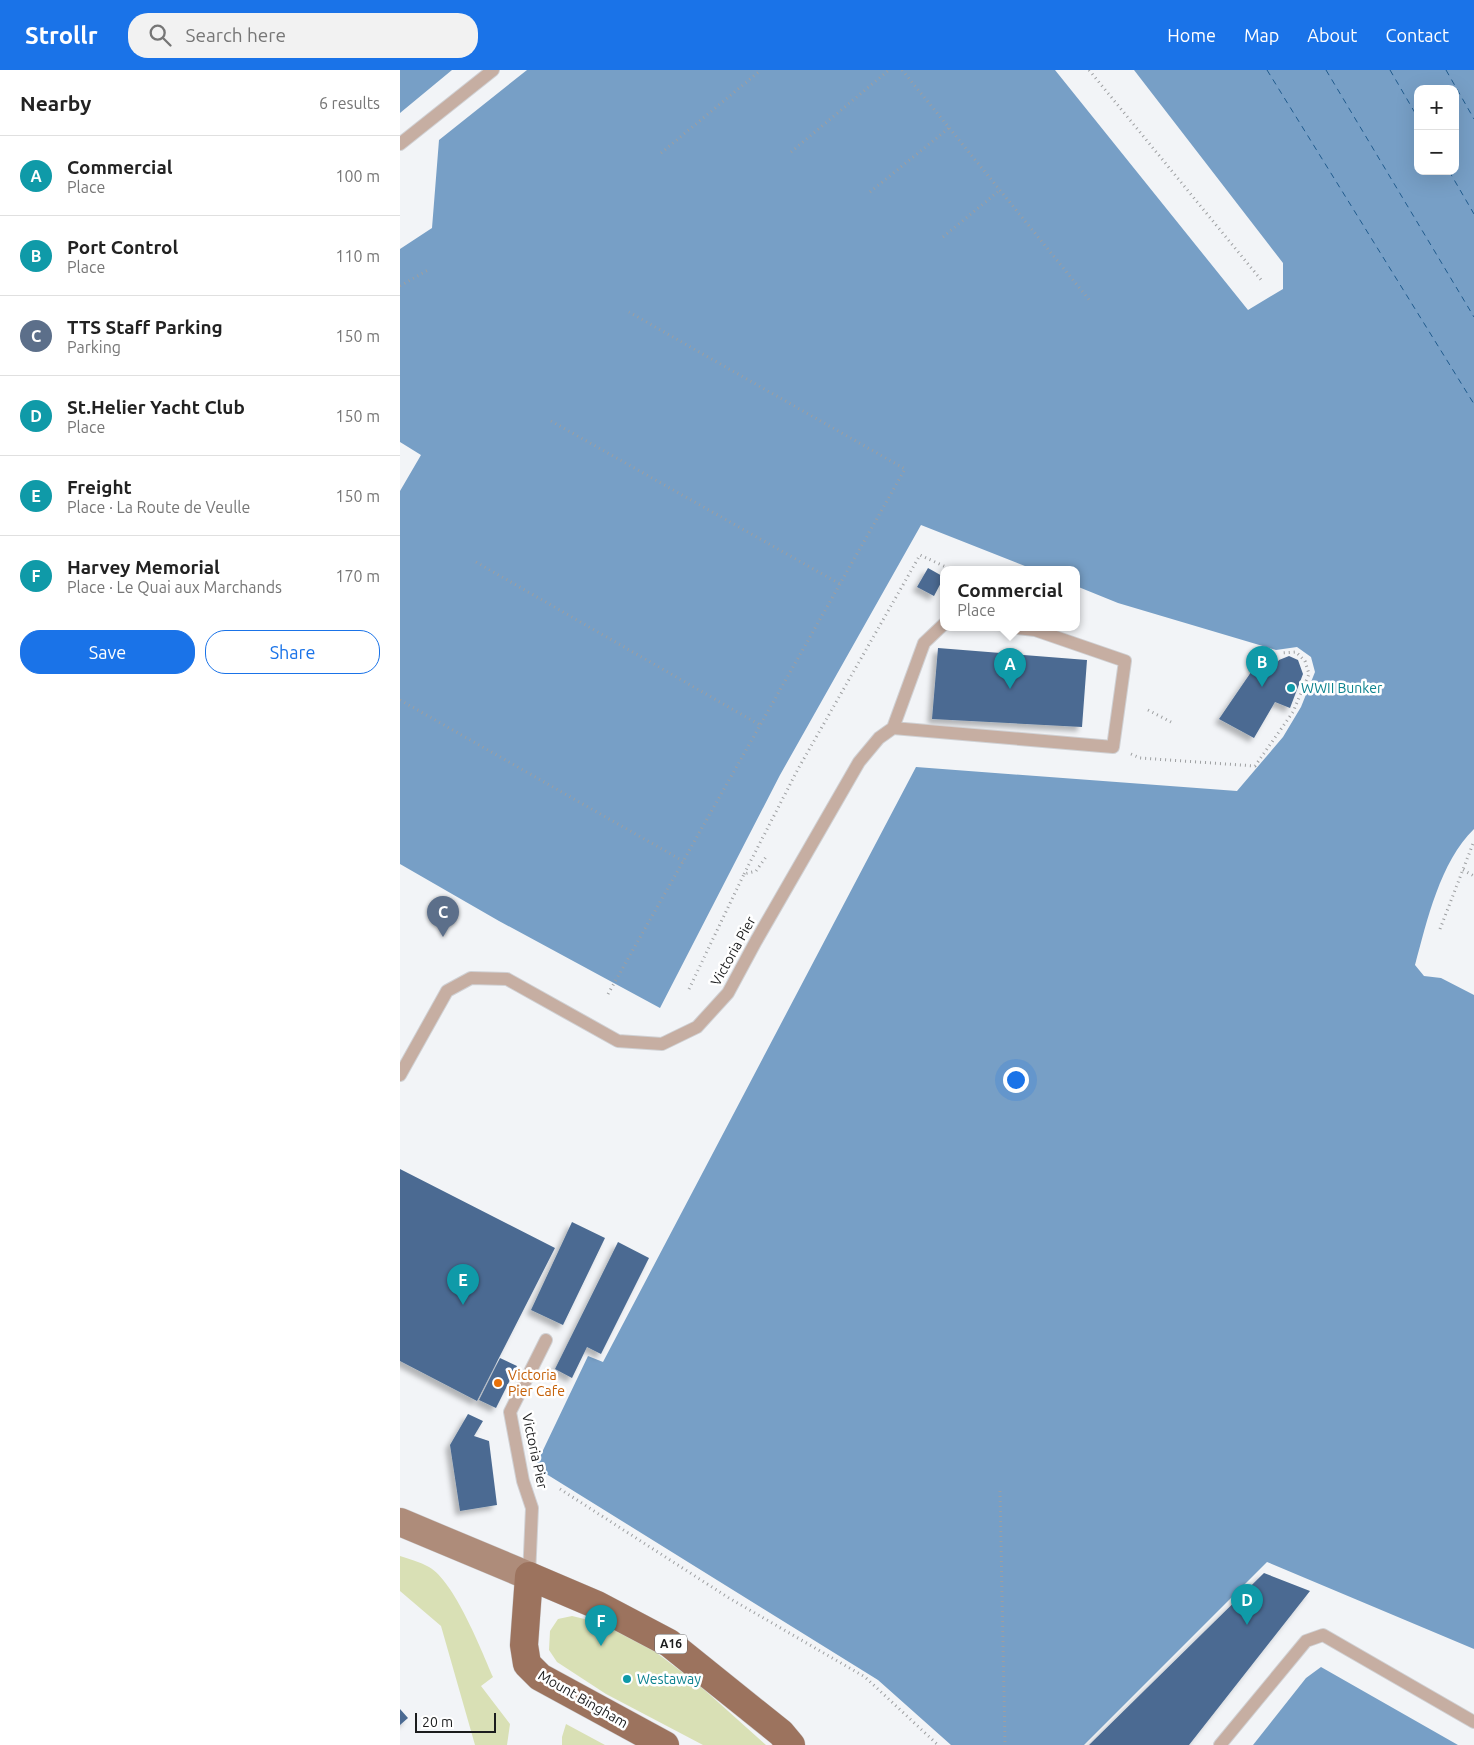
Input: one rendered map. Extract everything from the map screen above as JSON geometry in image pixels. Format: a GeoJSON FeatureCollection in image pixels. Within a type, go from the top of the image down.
{"type":"FeatureCollection","features":[{"type":"Feature","properties":{"kind":"main road","name":"Mount Bingham"},"geometry":{"type":"LineString","coordinates":[[528,1576],[524,1645],[528,1664],[540,1677],[665,1745]]}},
{"type":"Feature","properties":{"kind":"main road","name":"A16"},"geometry":{"type":"LineString","coordinates":[[528,1576],[597,1605],[669,1643],[781,1733],[791,1745]]}},
{"type":"Feature","properties":{"kind":"street"},"geometry":{"type":"LineString","coordinates":[[400,1522],[528,1576]]}},
{"type":"Feature","properties":{"kind":"lane"},"geometry":{"type":"LineString","coordinates":[[400,144],[493,70]]}},
{"type":"Feature","properties":{"kind":"lane","name":"Victoria Pier"},"geometry":{"type":"LineString","coordinates":[[400,1075],[447,991],[471,978],[507,979],[618,1040],[662,1044],[698,1027],[728,994],[756,941],[859,762],[879,738],[893,728],[924,643],[940,628]]}},
{"type":"Feature","properties":{"kind":"lane"},"geometry":{"type":"LineString","coordinates":[[893,728],[1113,747],[1125,661],[1038,631]]}},
{"type":"Feature","properties":{"kind":"lane","name":"Victoria Pier"},"geometry":{"type":"LineString","coordinates":[[528,1576],[532,1508],[523,1481],[510,1412],[546,1340]]}},
{"type":"Feature","properties":{"kind":"lane"},"geometry":{"type":"LineString","coordinates":[[1220,1745],[1306,1641],[1322,1635],[1474,1722]]}},
{"type":"Feature","properties":{"kind":"path"},"geometry":{"type":"LineString","coordinates":[[661,153],[761,70]]}},
{"type":"Feature","properties":{"kind":"path"},"geometry":{"type":"LineString","coordinates":[[791,152],[889,70]]}},
{"type":"Feature","properties":{"kind":"path"},"geometry":{"type":"LineString","coordinates":[[902,70],[1091,302]]}},
{"type":"Feature","properties":{"kind":"path"},"geometry":{"type":"LineString","coordinates":[[1089,70],[1262,281]]}},
{"type":"Feature","properties":{"kind":"path"},"geometry":{"type":"LineString","coordinates":[[870,192],[949,128]]}},
{"type":"Feature","properties":{"kind":"path"},"geometry":{"type":"LineString","coordinates":[[943,237],[1000,190]]}},
{"type":"Feature","properties":{"kind":"path"},"geometry":{"type":"LineString","coordinates":[[400,286],[428,270]]}},
{"type":"Feature","properties":{"kind":"path"},"geometry":{"type":"LineString","coordinates":[[608,994],[904,469],[629,312]]}},
{"type":"Feature","properties":{"kind":"path"},"geometry":{"type":"LineString","coordinates":[[551,421],[840,584]]}},
{"type":"Feature","properties":{"kind":"path"},"geometry":{"type":"LineString","coordinates":[[688,989],[798,768],[920,555],[944,566]]}},
{"type":"Feature","properties":{"kind":"path"},"geometry":{"type":"LineString","coordinates":[[476,562],[760,725]]}},
{"type":"Feature","properties":{"kind":"path"},"geometry":{"type":"LineString","coordinates":[[1113,747],[1140,758],[1255,766],[1293,712],[1309,674],[1305,661],[1296,652],[1280,653]]}},
{"type":"Feature","properties":{"kind":"path"},"geometry":{"type":"LineString","coordinates":[[400,700],[684,861]]}},
{"type":"Feature","properties":{"kind":"path"},"geometry":{"type":"LineString","coordinates":[[1148,710],[1171,722]]}},
{"type":"Feature","properties":{"kind":"path"},"geometry":{"type":"LineString","coordinates":[[1440,929],[1474,841]]}},
{"type":"Feature","properties":{"kind":"path"},"geometry":{"type":"LineString","coordinates":[[744,874],[756,872],[766,856]]}},
{"type":"Feature","properties":{"kind":"path"},"geometry":{"type":"LineString","coordinates":[[1463,870],[1474,876]]}},
{"type":"Feature","properties":{"kind":"path"},"geometry":{"type":"LineString","coordinates":[[560,1489],[729,1598],[865,1677],[938,1745]]}},
{"type":"Feature","properties":{"kind":"path"},"geometry":{"type":"LineString","coordinates":[[1000,1491],[1005,1745]]}},
{"type":"Feature","properties":{"kind":"green space"},"geometry":{"type":"Polygon","coordinates":[[[400,1556],[429,1567],[448,1586],[457,1601],[493,1677],[481,1686],[510,1724],[507,1745],[475,1745],[441,1626],[400,1591],[400,1556]]]}},
{"type":"Feature","properties":{"kind":"green space"},"geometry":{"type":"Polygon","coordinates":[[[572,1616],[597,1622],[645,1644],[699,1685],[766,1745],[703,1745],[606,1694],[557,1662],[549,1650],[550,1631],[558,1619],[572,1616]]]}},
{"type":"Feature","properties":{"kind":"green space"},"geometry":{"type":"Polygon","coordinates":[[[566,1724],[605,1745],[562,1745],[566,1724]]]}},
{"type":"Feature","properties":{"kind":"water"},"geometry":{"type":"Polygon","coordinates":[[[400,70],[452,70],[400,113],[400,70]]]}},
{"type":"Feature","properties":{"kind":"water"},"geometry":{"type":"Polygon","coordinates":[[[527,70],[1055,70],[1248,310],[1283,289],[1283,263],[1134,70],[1474,70],[1474,829],[1452,858],[1436,893],[1415,965],[1424,976],[1441,978],[1474,995],[1474,1649],[1267,1562],[1084,1745],[951,1745],[878,1680],[535,1467],[588,1356],[603,1362],[916,767],[1237,791],[1283,737],[1301,707],[1315,672],[1311,657],[1297,647],[1276,650],[1118,603],[1080,588],[1080,566],[1025,566],[921,525],[780,775],[660,1008],[499,921],[400,864],[400,491],[421,455],[400,442],[400,249],[432,228],[439,140],[527,70]]]}},
{"type":"Feature","properties":{"kind":"water"},"geometry":{"type":"Polygon","coordinates":[[[1321,1667],[1458,1745],[1253,1745],[1306,1678],[1321,1667]]]}},
{"type":"Feature","properties":{"kind":"building"},"geometry":{"type":"Polygon","coordinates":[[[928,568],[940,575],[940,585],[934,596],[917,587],[928,568]]]}},
{"type":"Feature","properties":{"kind":"building"},"geometry":{"type":"Polygon","coordinates":[[[938,648],[1087,660],[1082,727],[932,719],[938,648]]]}},
{"type":"Feature","properties":{"kind":"building"},"geometry":{"type":"Polygon","coordinates":[[[1289,656],[1298,660],[1303,674],[1290,708],[1275,702],[1254,738],[1219,719],[1260,659],[1275,666],[1279,660],[1289,656]]]}},
{"type":"Feature","properties":{"kind":"building"},"geometry":{"type":"Polygon","coordinates":[[[400,1169],[555,1248],[477,1401],[400,1361],[400,1169]]]}},
{"type":"Feature","properties":{"kind":"building"},"geometry":{"type":"Polygon","coordinates":[[[572,1222],[605,1238],[563,1325],[531,1310],[572,1222]]]}},
{"type":"Feature","properties":{"kind":"building"},"geometry":{"type":"Polygon","coordinates":[[[618,1242],[649,1258],[601,1354],[587,1347],[572,1378],[555,1369],[618,1242]]]}},
{"type":"Feature","properties":{"kind":"building","name":"Victoria Pier Cafe"},"geometry":{"type":"Polygon","coordinates":[[[500,1358],[517,1366],[496,1408],[479,1400],[500,1358]]]}},
{"type":"Feature","properties":{"kind":"building"},"geometry":{"type":"Polygon","coordinates":[[[468,1414],[483,1421],[474,1436],[489,1441],[497,1505],[460,1511],[450,1445],[468,1414]]]}},
{"type":"Feature","properties":{"kind":"building"},"geometry":{"type":"Polygon","coordinates":[[[1264,1573],[1310,1591],[1189,1745],[1089,1745],[1264,1573]]]}},
{"type":"Feature","properties":{"kind":"building"},"geometry":{"type":"Polygon","coordinates":[[[400,1709],[408,1718],[400,1725],[400,1709]]]}},
{"type":"Feature","properties":{"kind":"ferry route"},"geometry":{"type":"LineString","coordinates":[[1267,70],[1474,404]]}},
{"type":"Feature","properties":{"kind":"ferry route"},"geometry":{"type":"LineString","coordinates":[[1326,70],[1474,317]]}},
{"type":"Feature","properties":{"kind":"ferry route"},"geometry":{"type":"LineString","coordinates":[[1390,70],[1414,111]]}},
{"type":"Feature","properties":{"kind":"ferry route"},"geometry":{"type":"LineString","coordinates":[[1446,70],[1474,119]]}},
{"type":"Feature","properties":{"kind":"ferry route"},"geometry":{"type":"LineString","coordinates":[[1451,175],[1474,214]]}},
{"type":"Feature","properties":{"kind":"place","name":"Port Control"},"geometry":{"type":"Point","coordinates":[1262,687]}},
{"type":"Feature","properties":{"kind":"place","name":"WWII Bunker"},"geometry":{"type":"Point","coordinates":[1291,688]}},
{"type":"Feature","properties":{"kind":"place","name":"Commercial"},"geometry":{"type":"Point","coordinates":[1010,689]}},
{"type":"Feature","properties":{"kind":"place","name":"TTS Staff Parking"},"geometry":{"type":"Point","coordinates":[443,937]}},
{"type":"Feature","properties":{"kind":"place","name":"Freight"},"geometry":{"type":"Point","coordinates":[463,1305]}},
{"type":"Feature","properties":{"kind":"place","name":"Victoria Pier Cafe"},"geometry":{"type":"Point","coordinates":[498,1383]}},
{"type":"Feature","properties":{"kind":"place","name":"St.Helier Yacht Club"},"geometry":{"type":"Point","coordinates":[1247,1625]}},
{"type":"Feature","properties":{"kind":"place","name":"Harvey Memorial"},"geometry":{"type":"Point","coordinates":[601,1646]}},
{"type":"Feature","properties":{"kind":"place","name":"Westaway"},"geometry":{"type":"Point","coordinates":[627,1679]}}]}
